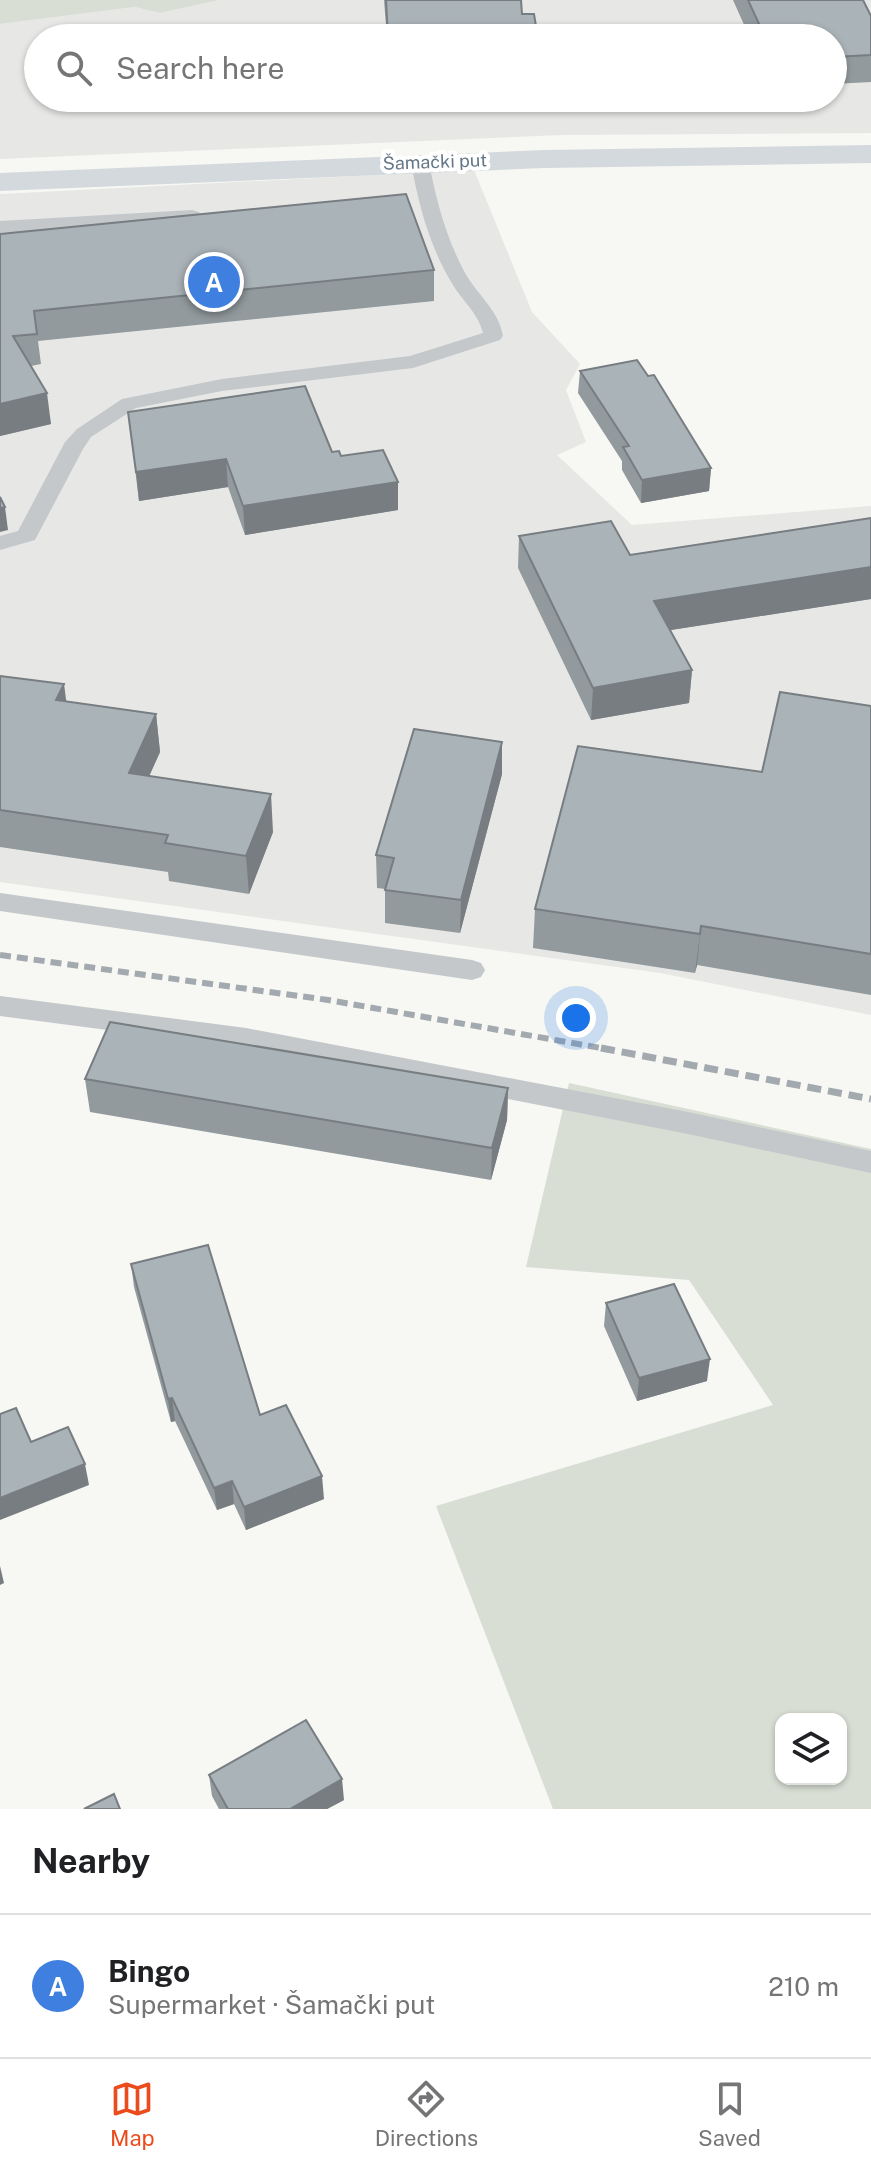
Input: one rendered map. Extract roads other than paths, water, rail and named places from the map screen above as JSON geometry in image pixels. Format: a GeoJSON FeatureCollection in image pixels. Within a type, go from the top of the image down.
{"type":"FeatureCollection","features":[{"type":"Feature","properties":{"kind":"main road","name":"Šamački put"},"geometry":{"type":"LineString","coordinates":[[0,182],[417,181],[729,154],[871,154]]}},
{"type":"Feature","properties":{"kind":"lane"},"geometry":{"type":"LineString","coordinates":[[0,543],[27,535],[73,447],[84,433],[129,403],[222,385],[413,362],[493,336],[492,323],[462,286],[417,181]]}},
{"type":"Feature","properties":{"kind":"lane"},"geometry":{"type":"LineString","coordinates":[[0,227],[209,215]]}},
{"type":"Feature","properties":{"kind":"lane"},"geometry":{"type":"LineString","coordinates":[[0,902],[472,970]]}},
{"type":"Feature","properties":{"kind":"lane"},"geometry":{"type":"LineString","coordinates":[[0,1006],[246,1038],[688,1123],[871,1162]]}},
{"type":"Feature","properties":{"kind":"railway"},"geometry":{"type":"LineString","coordinates":[[0,955],[328,1000],[606,1049]]}},
{"type":"Feature","properties":{"kind":"railway"},"geometry":{"type":"LineString","coordinates":[[601,1048],[606,1049]]}},
{"type":"Feature","properties":{"kind":"railway"},"geometry":{"type":"LineString","coordinates":[[606,1049],[612,1050]]}},
{"type":"Feature","properties":{"kind":"railway"},"geometry":{"type":"LineString","coordinates":[[606,1049],[871,1099]]}},
{"type":"Feature","properties":{"kind":"place","name":"Bingo"},"geometry":{"type":"Point","coordinates":[214,282]}}]}
